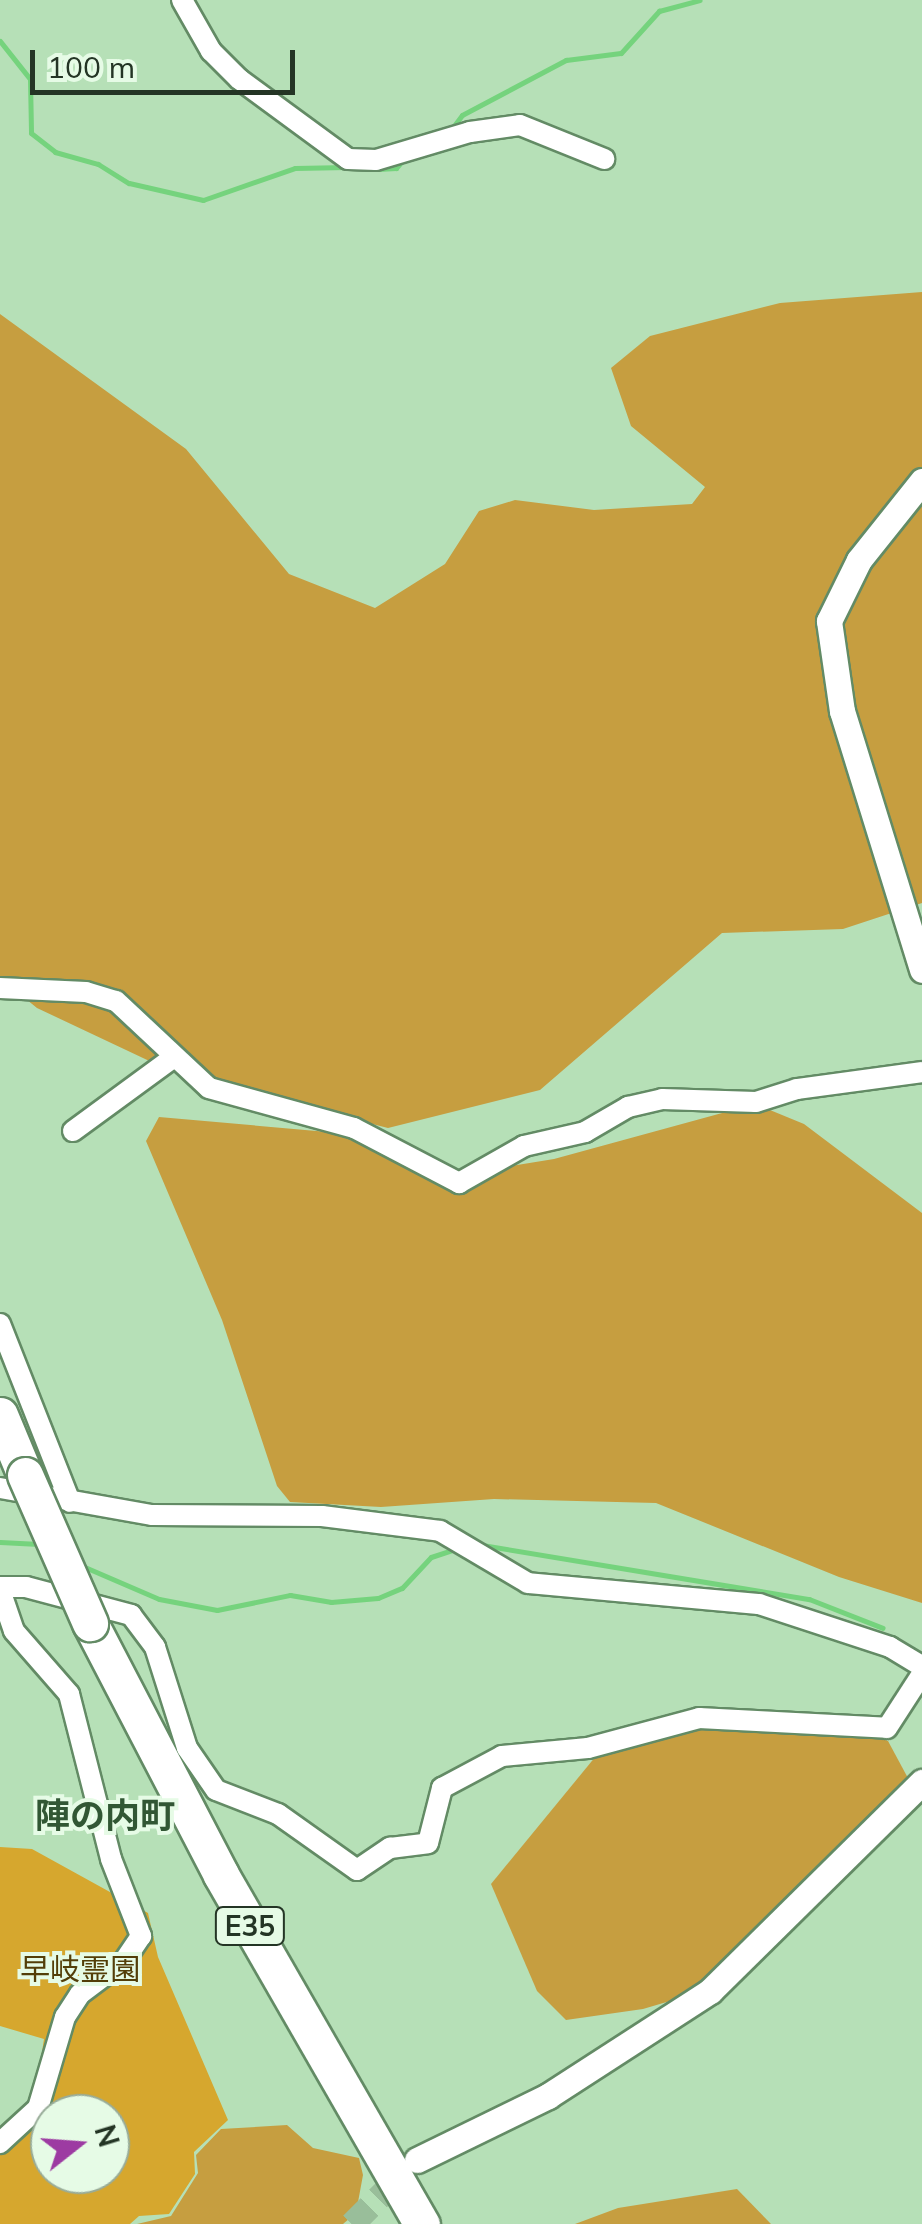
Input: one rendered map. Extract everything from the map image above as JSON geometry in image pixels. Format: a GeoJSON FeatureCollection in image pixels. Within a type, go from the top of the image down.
{"type":"FeatureCollection","features":[{"type":"Feature","properties":{"kind":"highway","name":"E35"},"geometry":{"type":"LineString","coordinates":[[0,1414],[13,1482],[221,1875],[422,2224]]}},
{"type":"Feature","properties":{"kind":"street"},"geometry":{"type":"LineString","coordinates":[[182,0],[211,52],[239,79],[348,158],[376,160],[470,132],[520,125],[604,159]]}},
{"type":"Feature","properties":{"kind":"street"},"geometry":{"type":"LineString","coordinates":[[922,482],[859,560],[829,621],[842,711],[922,970]]}},
{"type":"Feature","properties":{"kind":"street"},"geometry":{"type":"LineString","coordinates":[[0,988],[86,992],[116,1001],[208,1088],[354,1128],[459,1184],[524,1146],[585,1132],[628,1107],[662,1098],[756,1102],[797,1089],[922,1072]]}},
{"type":"Feature","properties":{"kind":"street"},"geometry":{"type":"LineString","coordinates":[[73,1131],[174,1058]]}},
{"type":"Feature","properties":{"kind":"street"},"geometry":{"type":"LineString","coordinates":[[0,1324],[70,1502]]}},
{"type":"Feature","properties":{"kind":"street"},"geometry":{"type":"LineString","coordinates":[[13,1482],[70,1502],[152,1515],[322,1516],[440,1532],[528,1583],[772,1606],[890,1647],[922,1666]]}},
{"type":"Feature","properties":{"kind":"street"},"geometry":{"type":"LineString","coordinates":[[0,2143],[38,2108],[65,2017],[80,1994],[132,1954],[141,1936],[111,1858],[70,1694],[14,1631],[0,1588],[26,1587],[131,1615],[156,1647],[188,1748],[216,1790],[278,1814],[357,1870],[390,1848],[428,1843],[442,1788],[502,1756],[588,1748],[699,1718],[887,1728],[922,1674]]}},
{"type":"Feature","properties":{"kind":"street"},"geometry":{"type":"LineString","coordinates":[[417,2160],[548,2096],[710,1991],[922,1782]]}},
{"type":"Feature","properties":{"kind":"green space","name":"早岐霊園"},"geometry":{"type":"Polygon","coordinates":[[[0,1847],[32,1849],[148,1913],[158,1957],[228,2120],[194,2152],[195,2174],[169,2214],[139,2216],[130,2224],[0,2224],[0,2142],[30,2108],[30,2194],[130,2194],[130,2094],[35,2094],[44,2039],[0,2026],[0,1847]]]}},
{"type":"Feature","properties":{"kind":"shaded area"},"geometry":{"type":"Polygon","coordinates":[[[922,292],[922,903],[843,929],[722,933],[540,1090],[388,1128],[179,1075],[37,1008],[0,978],[0,314],[186,449],[289,574],[375,608],[445,564],[479,511],[515,500],[594,510],[692,504],[705,487],[631,426],[611,368],[650,336],[780,303],[922,292]]]}},
{"type":"Feature","properties":{"kind":"shaded area"},"geometry":{"type":"Polygon","coordinates":[[[755,1104],[804,1124],[922,1213],[922,1603],[839,1577],[656,1503],[494,1499],[381,1507],[290,1502],[277,1486],[222,1320],[146,1141],[159,1117],[373,1136],[462,1174],[554,1159],[755,1104]]]}},
{"type":"Feature","properties":{"kind":"shaded area"},"geometry":{"type":"Polygon","coordinates":[[[679,1723],[861,1731],[888,1741],[909,1780],[741,1980],[643,2009],[566,2020],[537,1991],[491,1884],[596,1756],[679,1723]]]}},
{"type":"Feature","properties":{"kind":"shaded area"},"geometry":{"type":"Polygon","coordinates":[[[287,2125],[313,2148],[359,2158],[363,2175],[356,2213],[343,2224],[137,2224],[171,2216],[198,2173],[196,2155],[221,2129],[287,2125]]]}},
{"type":"Feature","properties":{"kind":"shaded area"},"geometry":{"type":"Polygon","coordinates":[[[737,2189],[771,2224],[575,2224],[618,2208],[737,2189]]]}},
{"type":"Feature","properties":{"kind":"waterway"},"geometry":{"type":"LineString","coordinates":[[419,140],[453,127],[462,115],[566,60],[621,53],[659,11],[700,0]]}},
{"type":"Feature","properties":{"kind":"waterway"},"geometry":{"type":"LineString","coordinates":[[0,41],[30,79],[31,133],[55,152],[98,164],[129,183],[203,200],[295,168],[347,167]]}},
{"type":"Feature","properties":{"kind":"waterway"},"geometry":{"type":"LineString","coordinates":[[378,169],[396,168],[403,160]]}},
{"type":"Feature","properties":{"kind":"waterway"},"geometry":{"type":"LineString","coordinates":[[0,1542],[39,1544]]}},
{"type":"Feature","properties":{"kind":"waterway"},"geometry":{"type":"LineString","coordinates":[[476,1544],[809,1599],[883,1628]]}},
{"type":"Feature","properties":{"kind":"waterway"},"geometry":{"type":"LineString","coordinates":[[80,1565],[159,1599],[217,1610],[290,1595],[331,1602],[378,1598],[402,1588],[431,1557],[456,1549]]}},
{"type":"Feature","properties":{"kind":"tunnel"},"geometry":{"type":"LineString","coordinates":[[352,2224],[406,2170]]}},
{"type":"Feature","properties":{"kind":"district","name":"陣の内町"},"geometry":{"type":"Point","coordinates":[105,1815]}}]}
